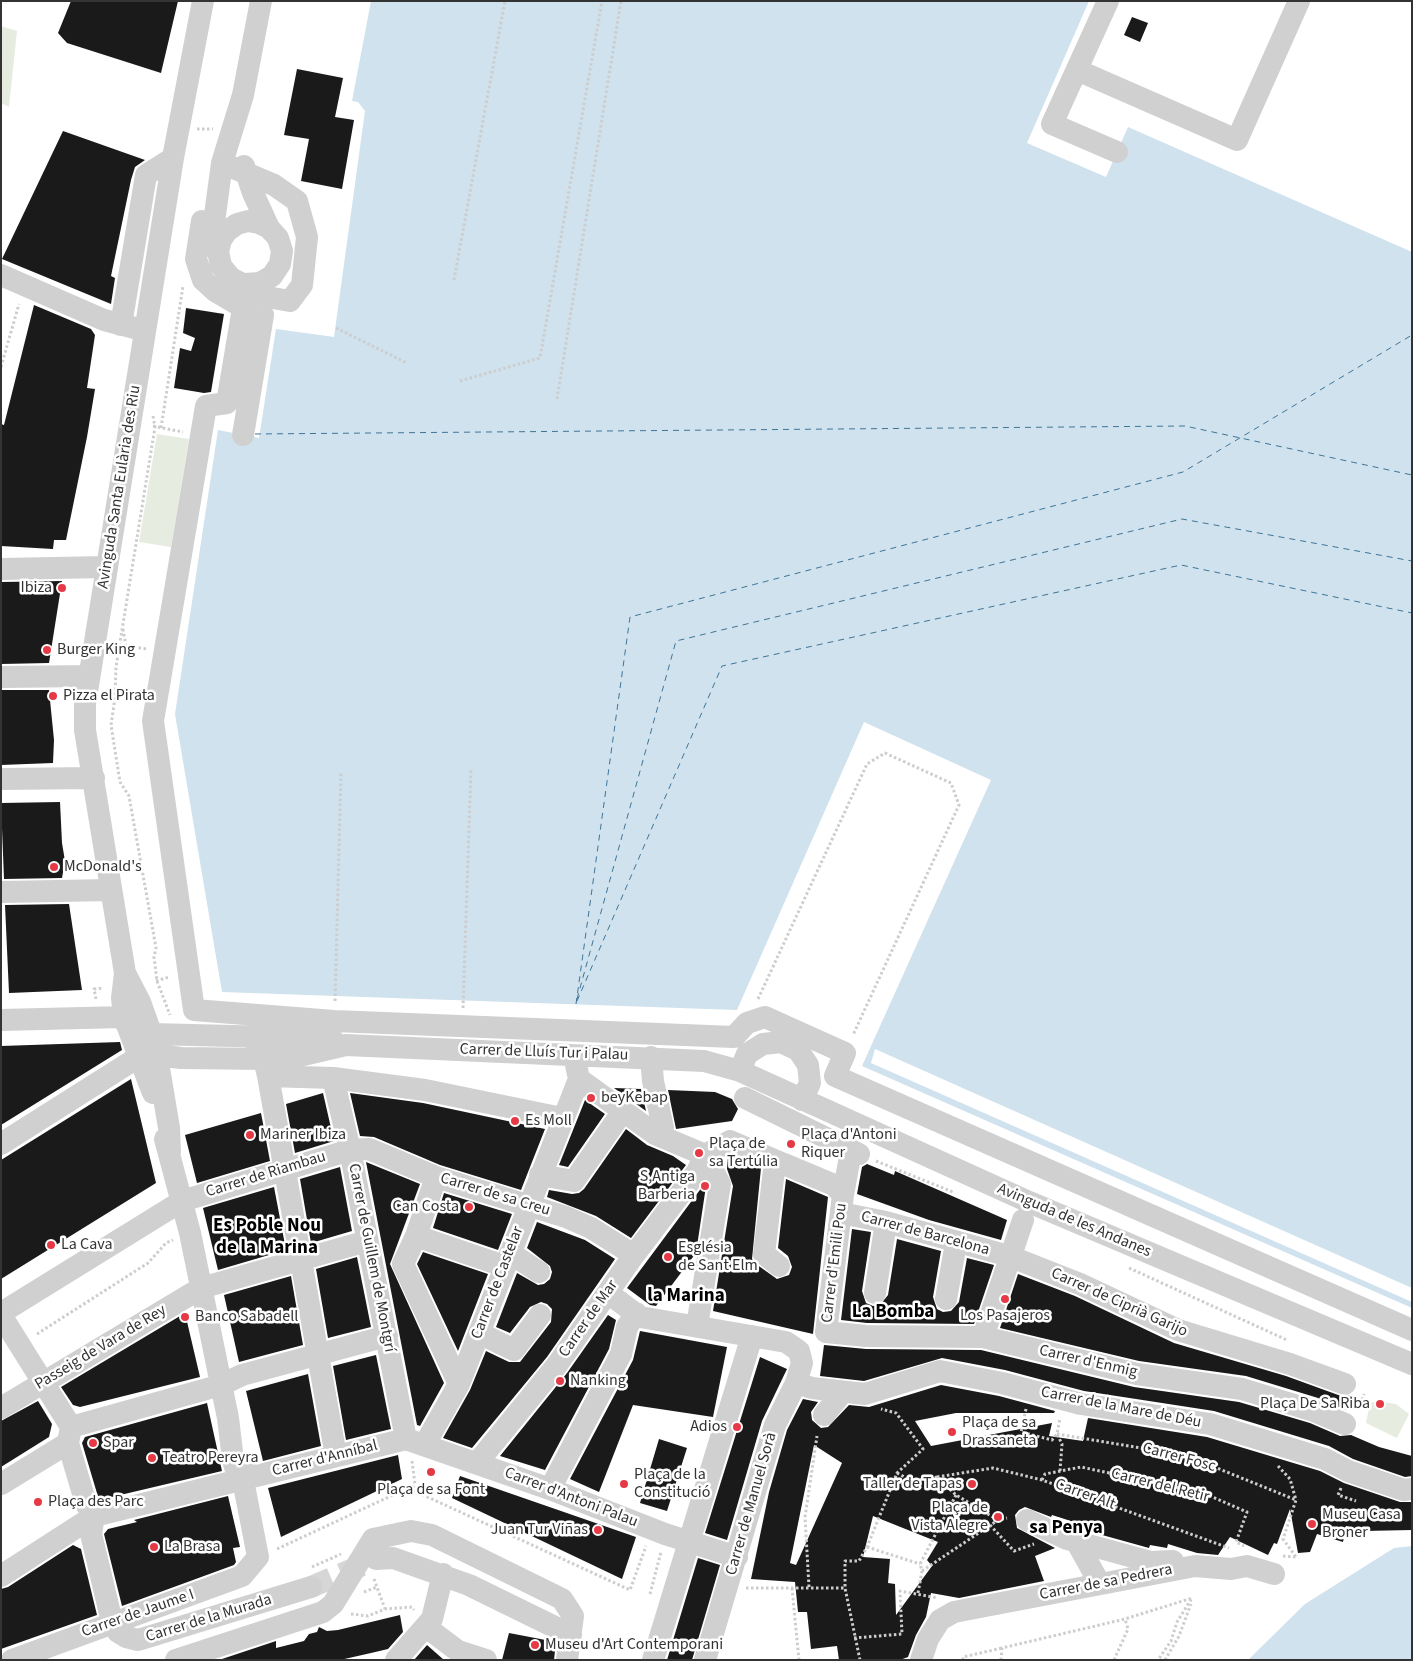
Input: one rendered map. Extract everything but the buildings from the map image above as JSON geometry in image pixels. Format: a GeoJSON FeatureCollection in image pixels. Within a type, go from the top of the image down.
{"type":"FeatureCollection","features":[{"type":"Feature","properties":{"kind":"street","name":"Avinguda Santa Eulària des Riu"},"geometry":{"type":"LineString","coordinates":[[128,1010],[125,973],[85,730],[85,704],[173,158],[203,1]]}},
{"type":"Feature","properties":{"kind":"street"},"geometry":{"type":"LineString","coordinates":[[218,251],[211,245],[225,156],[242,95],[261,1]]}},
{"type":"Feature","properties":{"kind":"street"},"geometry":{"type":"LineString","coordinates":[[1108,1],[1052,124],[1117,152]]}},
{"type":"Feature","properties":{"kind":"street"},"geometry":{"type":"LineString","coordinates":[[1076,70],[1237,140],[1300,1]]}},
{"type":"Feature","properties":{"kind":"street"},"geometry":{"type":"LineString","coordinates":[[242,95],[242,156],[246,174],[269,228],[278,238],[282,251],[280,264],[269,286],[243,435]]}},
{"type":"Feature","properties":{"kind":"street"},"geometry":{"type":"LineString","coordinates":[[225,156],[246,174],[274,185],[297,201],[307,237],[302,285],[290,301],[269,286],[260,283],[245,284],[231,278],[221,266],[218,251],[224,235],[237,224],[248,221],[259,223],[269,228]]}},
{"type":"Feature","properties":{"kind":"street"},"geometry":{"type":"LineString","coordinates":[[225,156],[211,162],[196,260],[204,280],[215,291],[249,311],[261,328]]}},
{"type":"Feature","properties":{"kind":"street"},"geometry":{"type":"LineString","coordinates":[[121,325],[146,175],[173,158]]}},
{"type":"Feature","properties":{"kind":"street"},"geometry":{"type":"LineString","coordinates":[[1,275],[104,320],[145,330]]}},
{"type":"Feature","properties":{"kind":"street"},"geometry":{"type":"LineString","coordinates":[[243,308],[227,403],[206,406],[154,721],[194,1010],[334,1021],[734,1037],[747,1023],[765,1017],[845,1053],[835,1076],[1412,1330]]}},
{"type":"Feature","properties":{"kind":"street"},"geometry":{"type":"LineString","coordinates":[[1,569],[107,567]]}},
{"type":"Feature","properties":{"kind":"street"},"geometry":{"type":"LineString","coordinates":[[1,677],[89,676]]}},
{"type":"Feature","properties":{"kind":"street"},"geometry":{"type":"LineString","coordinates":[[1,779],[94,778]]}},
{"type":"Feature","properties":{"kind":"street"},"geometry":{"type":"LineString","coordinates":[[1,892],[112,890]]}},
{"type":"Feature","properties":{"kind":"street"},"geometry":{"type":"LineString","coordinates":[[1,1020],[128,1010],[155,1050],[170,1152],[190,1233],[228,1418],[235,1467],[244,1480]]}},
{"type":"Feature","properties":{"kind":"street"},"geometry":{"type":"LineString","coordinates":[[222,1034],[227,1038],[231,1047],[230,1052],[224,1058]]}},
{"type":"Feature","properties":{"kind":"street","name":"Carrer de Lluís Tur i Palau"},"geometry":{"type":"LineString","coordinates":[[155,1050],[222,1034],[314,1038],[346,1045],[704,1061],[740,1071]]}},
{"type":"Feature","properties":{"kind":"street"},"geometry":{"type":"LineString","coordinates":[[264,1036],[258,1042],[257,1048],[266,1068],[316,1354],[336,1456]]}},
{"type":"Feature","properties":{"kind":"street"},"geometry":{"type":"LineString","coordinates":[[740,1071],[748,1054],[762,1044],[781,1042],[798,1050],[808,1065],[810,1084],[802,1100]]}},
{"type":"Feature","properties":{"kind":"street","name":"Carrer de Lluís Tur i Palau"},"geometry":{"type":"LineString","coordinates":[[266,1068],[299,1056],[346,1045]]}},
{"type":"Feature","properties":{"kind":"street"},"geometry":{"type":"LineString","coordinates":[[1,1144],[87,1089],[155,1050]]}},
{"type":"Feature","properties":{"kind":"street","name":"Carrer de Lluís Tur i Palau"},"geometry":{"type":"LineString","coordinates":[[155,1050],[224,1058],[266,1068],[425,1090],[562,1118],[579,1079]]}},
{"type":"Feature","properties":{"kind":"street"},"geometry":{"type":"LineString","coordinates":[[574,1055],[579,1079],[623,1111],[659,1131],[701,1164],[720,1184],[696,1326]]}},
{"type":"Feature","properties":{"kind":"street"},"geometry":{"type":"LineString","coordinates":[[651,1058],[659,1131]]}},
{"type":"Feature","properties":{"kind":"street","name":"Avinguda de les Andanes"},"geometry":{"type":"LineString","coordinates":[[740,1071],[1029,1202],[1412,1364]]}},
{"type":"Feature","properties":{"kind":"street","name":"Carrer de Guillem de Montgrí"},"geometry":{"type":"LineString","coordinates":[[334,1078],[387,1336],[415,1441]]}},
{"type":"Feature","properties":{"kind":"street"},"geometry":{"type":"LineString","coordinates":[[745,1098],[856,1151],[842,1204]]}},
{"type":"Feature","properties":{"kind":"street"},"geometry":{"type":"LineString","coordinates":[[540,1175],[574,1180],[623,1111]]}},
{"type":"Feature","properties":{"kind":"street","name":"Carrer de Castelar"},"geometry":{"type":"LineString","coordinates":[[415,1441],[459,1384],[562,1118]]}},
{"type":"Feature","properties":{"kind":"street"},"geometry":{"type":"LineString","coordinates":[[701,1164],[730,1140],[779,1167],[834,1185],[842,1204]]}},
{"type":"Feature","properties":{"kind":"street","name":"Carrer de Riambau"},"geometry":{"type":"LineString","coordinates":[[182,1201],[350,1150]]}},
{"type":"Feature","properties":{"kind":"street","name":"Carrer de sa Creu"},"geometry":{"type":"LineString","coordinates":[[350,1150],[369,1150],[436,1177],[566,1217],[590,1228],[634,1256]]}},
{"type":"Feature","properties":{"kind":"street","name":"Carrer de Mar"},"geometry":{"type":"LineString","coordinates":[[477,1463],[557,1365],[701,1164]]}},
{"type":"Feature","properties":{"kind":"street"},"geometry":{"type":"LineString","coordinates":[[779,1167],[764,1254],[779,1266]]}},
{"type":"Feature","properties":{"kind":"street"},"geometry":{"type":"LineString","coordinates":[[403,1264],[416,1236],[436,1177]]}},
{"type":"Feature","properties":{"kind":"street"},"geometry":{"type":"LineString","coordinates":[[112,1622],[91,1534],[94,1516],[86,1504],[70,1435],[43,1382],[1,1314],[182,1201]]}},
{"type":"Feature","properties":{"kind":"street","name":"Carrer de Barcelona"},"geometry":{"type":"LineString","coordinates":[[842,1204],[886,1222],[1008,1256]]}},
{"type":"Feature","properties":{"kind":"street","name":"Carrer d'Emili Pou"},"geometry":{"type":"LineString","coordinates":[[826,1332],[842,1204]]}},
{"type":"Feature","properties":{"kind":"street"},"geometry":{"type":"LineString","coordinates":[[983,1337],[1008,1256],[1023,1220]]}},
{"type":"Feature","properties":{"kind":"street"},"geometry":{"type":"LineString","coordinates":[[876,1293],[886,1222]]}},
{"type":"Feature","properties":{"kind":"street"},"geometry":{"type":"LineString","coordinates":[[416,1236],[507,1260],[539,1272]]}},
{"type":"Feature","properties":{"kind":"street"},"geometry":{"type":"LineString","coordinates":[[946,1298],[956,1243]]}},
{"type":"Feature","properties":{"kind":"street"},"geometry":{"type":"LineString","coordinates":[[369,1250],[403,1264],[459,1384]]}},
{"type":"Feature","properties":{"kind":"street","name":"Passeig de Vara de Rey"},"geometry":{"type":"LineString","coordinates":[[1,1408],[200,1288],[300,1260],[369,1250]]}},
{"type":"Feature","properties":{"kind":"street","name":"Carrer de Ciprià Garijo"},"geometry":{"type":"LineString","coordinates":[[1008,1256],[1089,1288],[1178,1330],[1290,1364],[1345,1384]]}},
{"type":"Feature","properties":{"kind":"street"},"geometry":{"type":"LineString","coordinates":[[608,1293],[640,1317],[752,1336],[653,1660]]}},
{"type":"Feature","properties":{"kind":"street"},"geometry":{"type":"LineString","coordinates":[[550,1489],[621,1354],[627,1327],[636,1313]]}},
{"type":"Feature","properties":{"kind":"street"},"geometry":{"type":"LineString","coordinates":[[479,1333],[514,1350],[540,1316]]}},
{"type":"Feature","properties":{"kind":"street","name":"Carrer d'Enmig"},"geometry":{"type":"LineString","coordinates":[[826,1332],[866,1336],[983,1337],[1136,1374],[1242,1389],[1345,1424]]}},
{"type":"Feature","properties":{"kind":"street"},"geometry":{"type":"LineString","coordinates":[[1,1484],[70,1435],[221,1385],[242,1375],[387,1336]]}},
{"type":"Feature","properties":{"kind":"street","name":"Carrer de Manuel Sorà"},"geometry":{"type":"LineString","coordinates":[[712,1658],[728,1587],[775,1425],[796,1383],[802,1363],[799,1351],[786,1342],[752,1336]]}},
{"type":"Feature","properties":{"kind":"street","name":"Carrer de la Mare de Déu"},"geometry":{"type":"LineString","coordinates":[[796,1383],[812,1388],[842,1392],[871,1392],[940,1371],[1030,1390],[1081,1404],[1210,1424],[1325,1459],[1348,1471],[1404,1490],[1412,1489]]}},
{"type":"Feature","properties":{"kind":"street"},"geometry":{"type":"LineString","coordinates":[[824,1415],[842,1392]]}},
{"type":"Feature","properties":{"kind":"street","name":"Carrer d'Antoni Palau"},"geometry":{"type":"LineString","coordinates":[[415,1441],[690,1542],[737,1557]]}},
{"type":"Feature","properties":{"kind":"street","name":"Carrer d'Anníbal"},"geometry":{"type":"LineString","coordinates":[[94,1516],[336,1456],[415,1441]]}},
{"type":"Feature","properties":{"kind":"street","name":"Carrer de Jaume I"},"geometry":{"type":"LineString","coordinates":[[12,1660],[242,1576],[258,1557],[244,1480]]}},
{"type":"Feature","properties":{"kind":"street"},"geometry":{"type":"LineString","coordinates":[[1,1576],[94,1516]]}},
{"type":"Feature","properties":{"kind":"street"},"geometry":{"type":"LineString","coordinates":[[1028,1520],[1076,1542],[1151,1562],[1183,1560],[1195,1566]]}},
{"type":"Feature","properties":{"kind":"street"},"geometry":{"type":"LineString","coordinates":[[176,1660],[323,1612],[333,1604],[371,1550],[411,1531],[432,1535],[562,1600],[572,1616],[567,1660]]}},
{"type":"Feature","properties":{"kind":"street"},"geometry":{"type":"LineString","coordinates":[[1076,1542],[1100,1584]]}},
{"type":"Feature","properties":{"kind":"street"},"geometry":{"type":"LineString","coordinates":[[371,1550],[469,1584],[571,1635]]}},
{"type":"Feature","properties":{"kind":"street","name":"Carrer de sa Pedrera"},"geometry":{"type":"LineString","coordinates":[[921,1660],[928,1639],[940,1620],[954,1612],[1195,1566],[1232,1569],[1247,1566],[1274,1574]]}},
{"type":"Feature","properties":{"kind":"street"},"geometry":{"type":"LineString","coordinates":[[396,1660],[432,1618],[443,1574]]}},
{"type":"Feature","properties":{"kind":"street","name":"Carrer de la Murada"},"geometry":{"type":"LineString","coordinates":[[112,1622],[118,1632],[126,1637],[138,1640],[310,1578]]}},
{"type":"Feature","properties":{"kind":"street"},"geometry":{"type":"LineString","coordinates":[[426,1627],[458,1651],[486,1660]]}},
{"type":"Feature","properties":{"kind":"path"},"geometry":{"type":"LineString","coordinates":[[454,280],[504,1]]}},
{"type":"Feature","properties":{"kind":"path"},"geometry":{"type":"LineString","coordinates":[[460,381],[540,358],[602,1]]}},
{"type":"Feature","properties":{"kind":"path"},"geometry":{"type":"LineString","coordinates":[[557,399],[621,1]]}},
{"type":"Feature","properties":{"kind":"path"},"geometry":{"type":"LineString","coordinates":[[162,428],[181,290],[196,260]]}},
{"type":"Feature","properties":{"kind":"path"},"geometry":{"type":"LineString","coordinates":[[1,367],[22,296]]}},
{"type":"Feature","properties":{"kind":"path"},"geometry":{"type":"LineString","coordinates":[[336,328],[407,363]]}},
{"type":"Feature","properties":{"kind":"path"},"geometry":{"type":"LineString","coordinates":[[130,422],[201,435]]}},
{"type":"Feature","properties":{"kind":"path"},"geometry":{"type":"LineString","coordinates":[[98,621],[122,625],[126,646],[165,652]]}},
{"type":"Feature","properties":{"kind":"path"},"geometry":{"type":"LineString","coordinates":[[747,1023],[867,764],[885,753],[952,782],[959,805],[845,1053]]}},
{"type":"Feature","properties":{"kind":"path"},"geometry":{"type":"LineString","coordinates":[[463,1026],[471,768]]}},
{"type":"Feature","properties":{"kind":"path"},"geometry":{"type":"LineString","coordinates":[[334,1021],[341,772]]}},
{"type":"Feature","properties":{"kind":"path"},"geometry":{"type":"LineString","coordinates":[[856,1151],[959,1194]]}},
{"type":"Feature","properties":{"kind":"path"},"geometry":{"type":"LineString","coordinates":[[19,1345],[148,1263],[166,1243],[190,1233]]}},
{"type":"Feature","properties":{"kind":"path"},"geometry":{"type":"LineString","coordinates":[[1120,1264],[1289,1341]]}},
{"type":"Feature","properties":{"kind":"path","name":"Carrer Fosc"},"geometry":{"type":"LineString","coordinates":[[1030,1390],[1021,1432],[1052,1440],[1057,1434],[1147,1449],[1202,1462],[1296,1500]]}},
{"type":"Feature","properties":{"kind":"path"},"geometry":{"type":"LineString","coordinates":[[860,1660],[845,1588],[844,1561],[859,1561],[867,1547],[897,1473],[923,1450],[896,1413],[883,1411],[871,1392]]}},
{"type":"Feature","properties":{"kind":"path"},"geometry":{"type":"LineString","coordinates":[[1057,1434],[1062,1444],[1060,1471]]}},
{"type":"Feature","properties":{"kind":"path"},"geometry":{"type":"LineString","coordinates":[[809,1588],[805,1517],[817,1436]]}},
{"type":"Feature","properties":{"kind":"path"},"geometry":{"type":"LineString","coordinates":[[1280,1446],[1274,1461],[1290,1479],[1296,1500],[1283,1539],[1296,1556]]}},
{"type":"Feature","properties":{"kind":"path","name":"Carrer del Retir"},"geometry":{"type":"LineString","coordinates":[[1042,1480],[1045,1474],[1081,1467],[1203,1493],[1247,1512],[1236,1542]]}},
{"type":"Feature","properties":{"kind":"path","name":"Carrer Alt"},"geometry":{"type":"LineString","coordinates":[[897,1473],[912,1481],[993,1468],[1042,1480],[1228,1547]]}},
{"type":"Feature","properties":{"kind":"path"},"geometry":{"type":"LineString","coordinates":[[937,1478],[956,1495],[998,1520]]}},
{"type":"Feature","properties":{"kind":"path"},"geometry":{"type":"LineString","coordinates":[[918,1593],[922,1571],[920,1564],[956,1495]]}},
{"type":"Feature","properties":{"kind":"path"},"geometry":{"type":"LineString","coordinates":[[922,1571],[990,1525]]}},
{"type":"Feature","properties":{"kind":"path"},"geometry":{"type":"LineString","coordinates":[[867,1547],[920,1564]]}},
{"type":"Feature","properties":{"kind":"path"},"geometry":{"type":"LineString","coordinates":[[310,1578],[371,1550],[385,1609]]}},
{"type":"Feature","properties":{"kind":"path"},"geometry":{"type":"LineString","coordinates":[[728,1587],[845,1588]]}},
{"type":"Feature","properties":{"kind":"path"},"geometry":{"type":"LineString","coordinates":[[792,1588],[799,1660]]}},
{"type":"Feature","properties":{"kind":"path"},"geometry":{"type":"LineString","coordinates":[[854,1638],[902,1634],[900,1591]]}},
{"type":"Feature","properties":{"kind":"path"},"geometry":{"type":"LineString","coordinates":[[962,1660],[963,1657],[1126,1620],[1192,1598]]}},
{"type":"Feature","properties":{"kind":"path"},"geometry":{"type":"LineString","coordinates":[[1158,1660],[1171,1641],[1177,1622],[1192,1598]]}},
{"type":"Feature","properties":{"kind":"path"},"geometry":{"type":"LineString","coordinates":[[1165,1660],[1179,1636],[1192,1598]]}},
{"type":"Feature","properties":{"kind":"path"},"geometry":{"type":"LineString","coordinates":[[346,1613],[368,1616],[385,1609],[412,1607],[426,1627]]}},
{"type":"Feature","properties":{"kind":"path"},"geometry":{"type":"LineString","coordinates":[[1114,1660],[1128,1629],[1126,1620]]}},
{"type":"Feature","properties":{"kind":"path"},"geometry":{"type":"LineString","coordinates":[[1001,1660],[1002,1648]]}},
{"type":"Feature","properties":{"kind":"shaded area"},"geometry":{"type":"Polygon","coordinates":[[[1,26],[17,31],[9,107],[1,103],[1,26]]]}},
{"type":"Feature","properties":{"kind":"shaded area"},"geometry":{"type":"Polygon","coordinates":[[[157,434],[189,439],[171,547],[139,542],[157,434]]]}},
{"type":"Feature","properties":{"kind":"shaded area"},"geometry":{"type":"Polygon","coordinates":[[[1377,1401],[1396,1404],[1409,1414],[1397,1438],[1366,1423],[1370,1403],[1377,1401]]]}},
{"type":"Feature","properties":{"kind":"water"},"geometry":{"type":"Polygon","coordinates":[[[371,1],[1089,1],[1027,143],[1106,177],[1128,127],[1412,252],[1412,1308],[862,1066],[991,780],[864,722],[737,1010],[222,992],[175,714],[218,430],[259,438],[276,329],[334,337],[365,111],[358,102],[352,101],[371,1]]]}},
{"type":"Feature","properties":{"kind":"water"},"geometry":{"type":"Polygon","coordinates":[[[1412,1546],[1412,1660],[1248,1660],[1305,1604],[1394,1548],[1412,1546]]]}},
{"type":"Feature","properties":{"kind":"pier"},"geometry":{"type":"Polygon","coordinates":[[[875,1049],[1412,1288],[1412,1302],[871,1063],[875,1049]]]}},
{"type":"Feature","properties":{"kind":"ferry route"},"geometry":{"type":"LineString","coordinates":[[576,1004],[630,617],[1183,472],[1412,335]]}},
{"type":"Feature","properties":{"kind":"ferry route"},"geometry":{"type":"LineString","coordinates":[[255,434],[1185,426],[1412,475]]}},
{"type":"Feature","properties":{"kind":"ferry route"},"geometry":{"type":"LineString","coordinates":[[577,999],[676,641],[1182,519],[1412,561]]}},
{"type":"Feature","properties":{"kind":"ferry route"},"geometry":{"type":"LineString","coordinates":[[577,1001],[722,666],[1181,565],[1412,613]]}},
{"type":"Feature","properties":{"kind":"tunnel"},"geometry":{"type":"LineString","coordinates":[[311,1587],[365,1564]]}},
{"type":"Feature","properties":{"kind":"place","name":"Ibiza"},"geometry":{"type":"Point","coordinates":[62,588]}},
{"type":"Feature","properties":{"kind":"place","name":"Burger King"},"geometry":{"type":"Point","coordinates":[47,650]}},
{"type":"Feature","properties":{"kind":"place","name":"Pizza el Pirata"},"geometry":{"type":"Point","coordinates":[53,696]}},
{"type":"Feature","properties":{"kind":"place","name":"McDonald's"},"geometry":{"type":"Point","coordinates":[54,867]}},
{"type":"Feature","properties":{"kind":"place","name":"beyKebap"},"geometry":{"type":"Point","coordinates":[591,1098]}},
{"type":"Feature","properties":{"kind":"place","name":"Es Moll"},"geometry":{"type":"Point","coordinates":[515,1121]}},
{"type":"Feature","properties":{"kind":"place","name":"Mariner Ibiza"},"geometry":{"type":"Point","coordinates":[250,1135]}},
{"type":"Feature","properties":{"kind":"place","name":"Plaça d'Antoni Riquer"},"geometry":{"type":"Point","coordinates":[791,1144]}},
{"type":"Feature","properties":{"kind":"place","name":"Plaça de sa Tertúlia"},"geometry":{"type":"Point","coordinates":[699,1153]}},
{"type":"Feature","properties":{"kind":"place","name":"S,Antiga Barberia"},"geometry":{"type":"Point","coordinates":[705,1186]}},
{"type":"Feature","properties":{"kind":"place","name":"Can Costa"},"geometry":{"type":"Point","coordinates":[469,1207]}},
{"type":"Feature","properties":{"kind":"place","name":"La Cava"},"geometry":{"type":"Point","coordinates":[51,1245]}},
{"type":"Feature","properties":{"kind":"place","name":"Església de Sant Elm"},"geometry":{"type":"Point","coordinates":[668,1257]}},
{"type":"Feature","properties":{"kind":"place","name":"Los Pasajeros"},"geometry":{"type":"Point","coordinates":[1005,1299]}},
{"type":"Feature","properties":{"kind":"place","name":"Banco Sabadell"},"geometry":{"type":"Point","coordinates":[185,1317]}},
{"type":"Feature","properties":{"kind":"place","name":"Nanking"},"geometry":{"type":"Point","coordinates":[560,1381]}},
{"type":"Feature","properties":{"kind":"place","name":"Plaça De Sa Riba"},"geometry":{"type":"Point","coordinates":[1380,1404]}},
{"type":"Feature","properties":{"kind":"place","name":"Adios"},"geometry":{"type":"Point","coordinates":[737,1427]}},
{"type":"Feature","properties":{"kind":"place","name":"Plaça de sa Drassaneta"},"geometry":{"type":"Point","coordinates":[952,1432]}},
{"type":"Feature","properties":{"kind":"place","name":"Spar"},"geometry":{"type":"Point","coordinates":[93,1443]}},
{"type":"Feature","properties":{"kind":"place","name":"Teatro Pereyra"},"geometry":{"type":"Point","coordinates":[152,1458]}},
{"type":"Feature","properties":{"kind":"place","name":"Plaça de sa Font"},"geometry":{"type":"Point","coordinates":[431,1472]}},
{"type":"Feature","properties":{"kind":"place","name":"Plaça de la Constitució"},"geometry":{"type":"Point","coordinates":[624,1484]}},
{"type":"Feature","properties":{"kind":"place","name":"Taller de Tapas"},"geometry":{"type":"Point","coordinates":[972,1484]}},
{"type":"Feature","properties":{"kind":"place","name":"Plaça des Parc"},"geometry":{"type":"Point","coordinates":[38,1502]}},
{"type":"Feature","properties":{"kind":"place","name":"Plaça de Vista Alegre"},"geometry":{"type":"Point","coordinates":[998,1517]}},
{"type":"Feature","properties":{"kind":"place","name":"Museu Casa Broner"},"geometry":{"type":"Point","coordinates":[1312,1524]}},
{"type":"Feature","properties":{"kind":"place","name":"Juan Tur Viñas"},"geometry":{"type":"Point","coordinates":[598,1530]}},
{"type":"Feature","properties":{"kind":"place","name":"La Brasa"},"geometry":{"type":"Point","coordinates":[154,1547]}},
{"type":"Feature","properties":{"kind":"place","name":"Museu d'Art Contemporani"},"geometry":{"type":"Point","coordinates":[535,1645]}},
{"type":"Feature","properties":{"kind":"district","name":"Es Poble Nou de la Marina"},"geometry":{"type":"Point","coordinates":[267,1238]}},
{"type":"Feature","properties":{"kind":"district","name":"la Marina"},"geometry":{"type":"Point","coordinates":[686,1297]}},
{"type":"Feature","properties":{"kind":"district","name":"La Bomba"},"geometry":{"type":"Point","coordinates":[893,1313]}},
{"type":"Feature","properties":{"kind":"district","name":"sa Penya"},"geometry":{"type":"Point","coordinates":[1066,1529]}}]}
